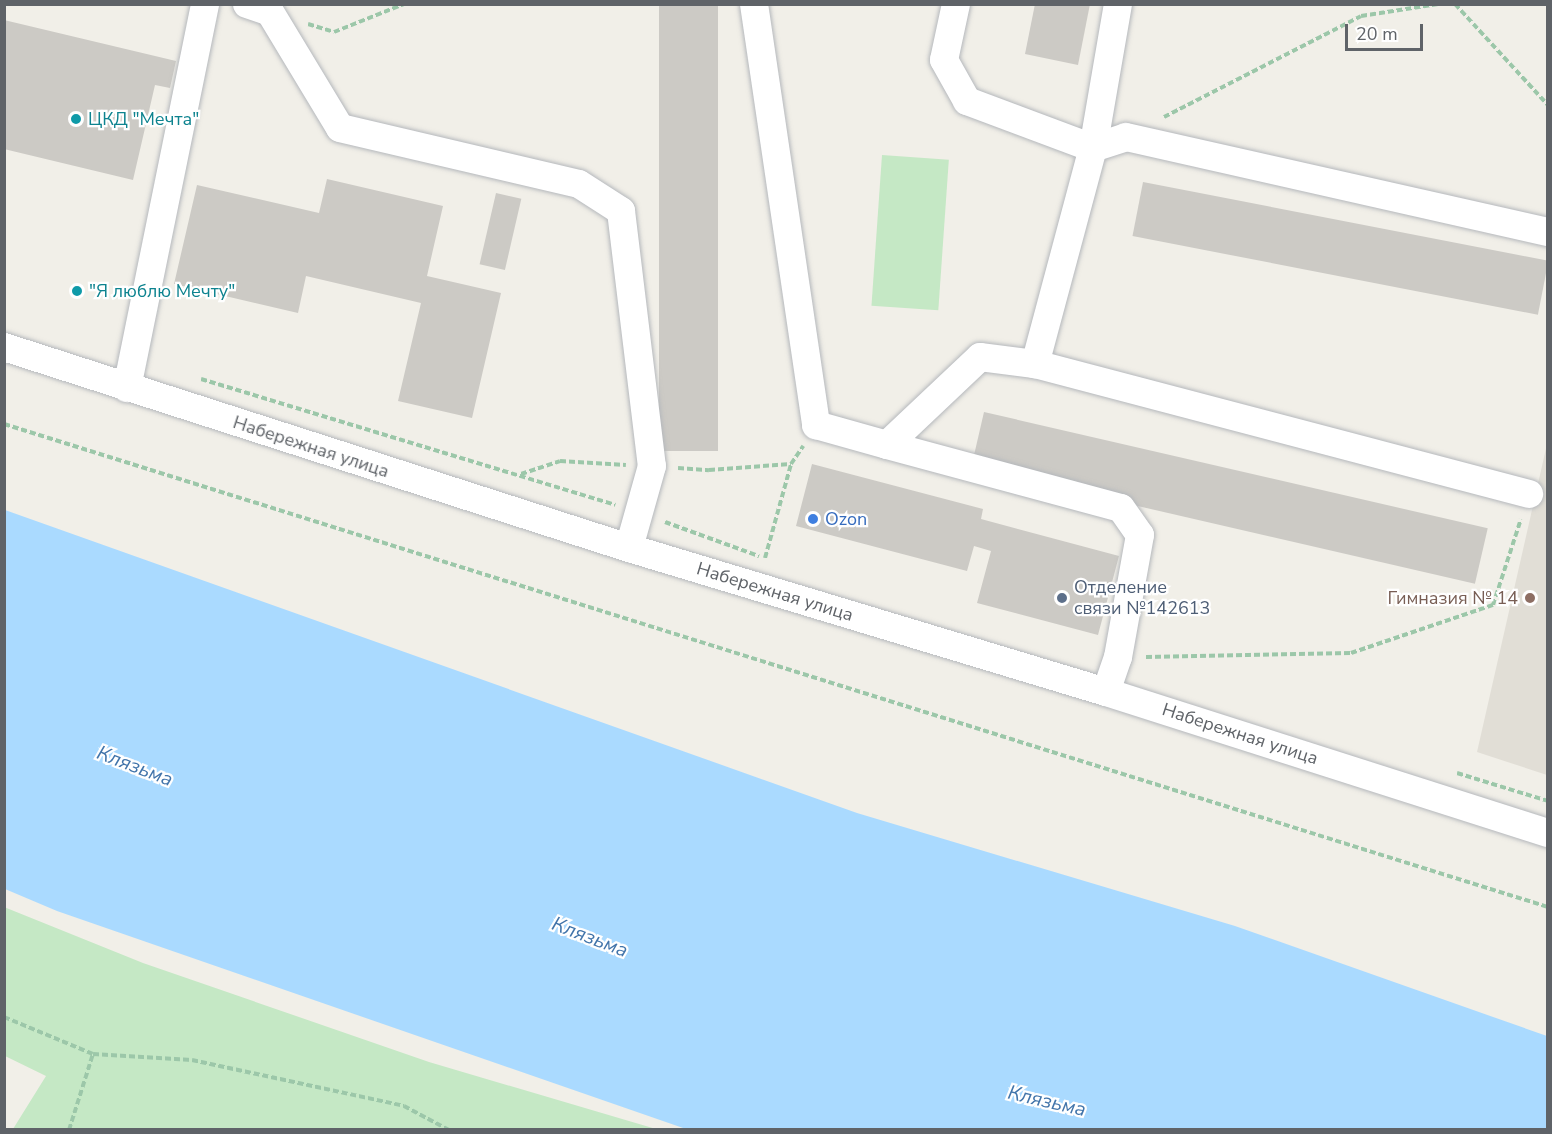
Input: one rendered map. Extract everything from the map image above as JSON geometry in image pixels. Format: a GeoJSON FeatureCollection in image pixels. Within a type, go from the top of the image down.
{"type":"FeatureCollection","features":[{"type":"Feature","properties":{"kind":"street"},"geometry":{"type":"LineString","coordinates":[[127,388],[205,4]]}},
{"type":"Feature","properties":{"kind":"street"},"geometry":{"type":"LineString","coordinates":[[754,4],[816,425],[1120,508],[1140,535],[1118,657],[1106,692]]}},
{"type":"Feature","properties":{"kind":"street"},"geometry":{"type":"LineString","coordinates":[[956,4],[944,60],[967,101],[1093,148],[1126,137],[1548,232]]}},
{"type":"Feature","properties":{"kind":"street"},"geometry":{"type":"LineString","coordinates":[[1035,364],[1093,148],[1118,4]]}},
{"type":"Feature","properties":{"kind":"street"},"geometry":{"type":"LineString","coordinates":[[259,8],[340,128],[579,184],[621,212],[652,466],[629,548]]}},
{"type":"Feature","properties":{"kind":"street","name":"Набережная улица"},"geometry":{"type":"LineString","coordinates":[[4,346],[127,388],[629,548],[1106,692],[1548,832]]}},
{"type":"Feature","properties":{"kind":"street"},"geometry":{"type":"LineString","coordinates":[[887,445],[980,357],[1035,364],[1528,494]]}},
{"type":"Feature","properties":{"kind":"path"},"geometry":{"type":"LineString","coordinates":[[259,8],[333,32],[404,4]]}},
{"type":"Feature","properties":{"kind":"path"},"geometry":{"type":"LineString","coordinates":[[1126,137],[1361,16],[1438,4]]}},
{"type":"Feature","properties":{"kind":"path"},"geometry":{"type":"LineString","coordinates":[[1455,4],[1548,105]]}},
{"type":"Feature","properties":{"kind":"path"},"geometry":{"type":"LineString","coordinates":[[190,376],[639,512],[776,562]]}},
{"type":"Feature","properties":{"kind":"path"},"geometry":{"type":"LineString","coordinates":[[4,424],[1548,907]]}},
{"type":"Feature","properties":{"kind":"path"},"geometry":{"type":"LineString","coordinates":[[765,558],[791,464],[816,425]]}},
{"type":"Feature","properties":{"kind":"path"},"geometry":{"type":"LineString","coordinates":[[1118,657],[1351,653],[1493,605],[1528,494]]}},
{"type":"Feature","properties":{"kind":"path"},"geometry":{"type":"LineString","coordinates":[[1445,769],[1548,801]]}},
{"type":"Feature","properties":{"kind":"path"},"geometry":{"type":"LineString","coordinates":[[4,1017],[93,1054],[192,1060],[404,1106],[449,1130]]}},
{"type":"Feature","properties":{"kind":"path"},"geometry":{"type":"LineString","coordinates":[[69,1130],[93,1054]]}},
{"type":"Feature","properties":{"kind":"shaded area","name":"Гимназия № 14"},"geometry":{"type":"Polygon","coordinates":[[[1547,444],[1547,775],[1477,752],[1547,444]]]}},
{"type":"Feature","properties":{"kind":"green space"},"geometry":{"type":"Polygon","coordinates":[[[882,155],[949,160],[938,310],[871,306],[882,155]]]}},
{"type":"Feature","properties":{"kind":"green space"},"geometry":{"type":"Polygon","coordinates":[[[4,907],[143,963],[429,1062],[656,1129],[13,1129],[46,1076],[5,1056],[4,907]]]}},
{"type":"Feature","properties":{"kind":"water","name":"Клязьма"},"geometry":{"type":"Polygon","coordinates":[[[5,510],[857,813],[1235,926],[1547,1036],[1547,1129],[686,1129],[57,911],[5,889],[5,510]]]}},
{"type":"Feature","properties":{"kind":"building"},"geometry":{"type":"Polygon","coordinates":[[[659,4],[718,4],[718,451],[659,451],[659,4]]]}},
{"type":"Feature","properties":{"kind":"building"},"geometry":{"type":"Polygon","coordinates":[[[1035,4],[1090,4],[1078,65],[1025,54],[1035,4]]]}},
{"type":"Feature","properties":{"kind":"building","name":"ЦКД \"Мечта\""},"geometry":{"type":"Polygon","coordinates":[[[4,20],[176,61],[170,88],[155,85],[133,180],[4,149],[4,20]]]}},
{"type":"Feature","properties":{"kind":"building"},"geometry":{"type":"Polygon","coordinates":[[[327,179],[443,206],[427,276],[501,293],[472,418],[398,401],[421,303],[306,276],[298,313],[174,284],[197,185],[319,213],[327,179]]]}},
{"type":"Feature","properties":{"kind":"building"},"geometry":{"type":"Polygon","coordinates":[[[1143,182],[1548,261],[1538,315],[1133,236],[1143,182]]]}},
{"type":"Feature","properties":{"kind":"building"},"geometry":{"type":"Polygon","coordinates":[[[496,193],[521,199],[505,270],[480,264],[496,193]]]}},
{"type":"Feature","properties":{"kind":"building"},"geometry":{"type":"Polygon","coordinates":[[[984,412],[1488,528],[1475,584],[971,468],[984,412]]]}},
{"type":"Feature","properties":{"kind":"building"},"geometry":{"type":"Polygon","coordinates":[[[812,464],[983,509],[981,519],[1119,556],[1098,635],[977,603],[991,551],[974,546],[967,571],[796,526],[812,464]]]}},
{"type":"Feature","properties":{"kind":"place","name":"ЦКД \"Мечта\""},"geometry":{"type":"Point","coordinates":[76,119]}},
{"type":"Feature","properties":{"kind":"place","name":"\"Я люблю Мечту\""},"geometry":{"type":"Point","coordinates":[77,291]}},
{"type":"Feature","properties":{"kind":"place","name":"Ozon"},"geometry":{"type":"Point","coordinates":[813,519]}},
{"type":"Feature","properties":{"kind":"place","name":"Отделение связи №142613"},"geometry":{"type":"Point","coordinates":[1062,598]}},
{"type":"Feature","properties":{"kind":"place","name":"Гимназия № 14"},"geometry":{"type":"Point","coordinates":[1530,598]}}]}
